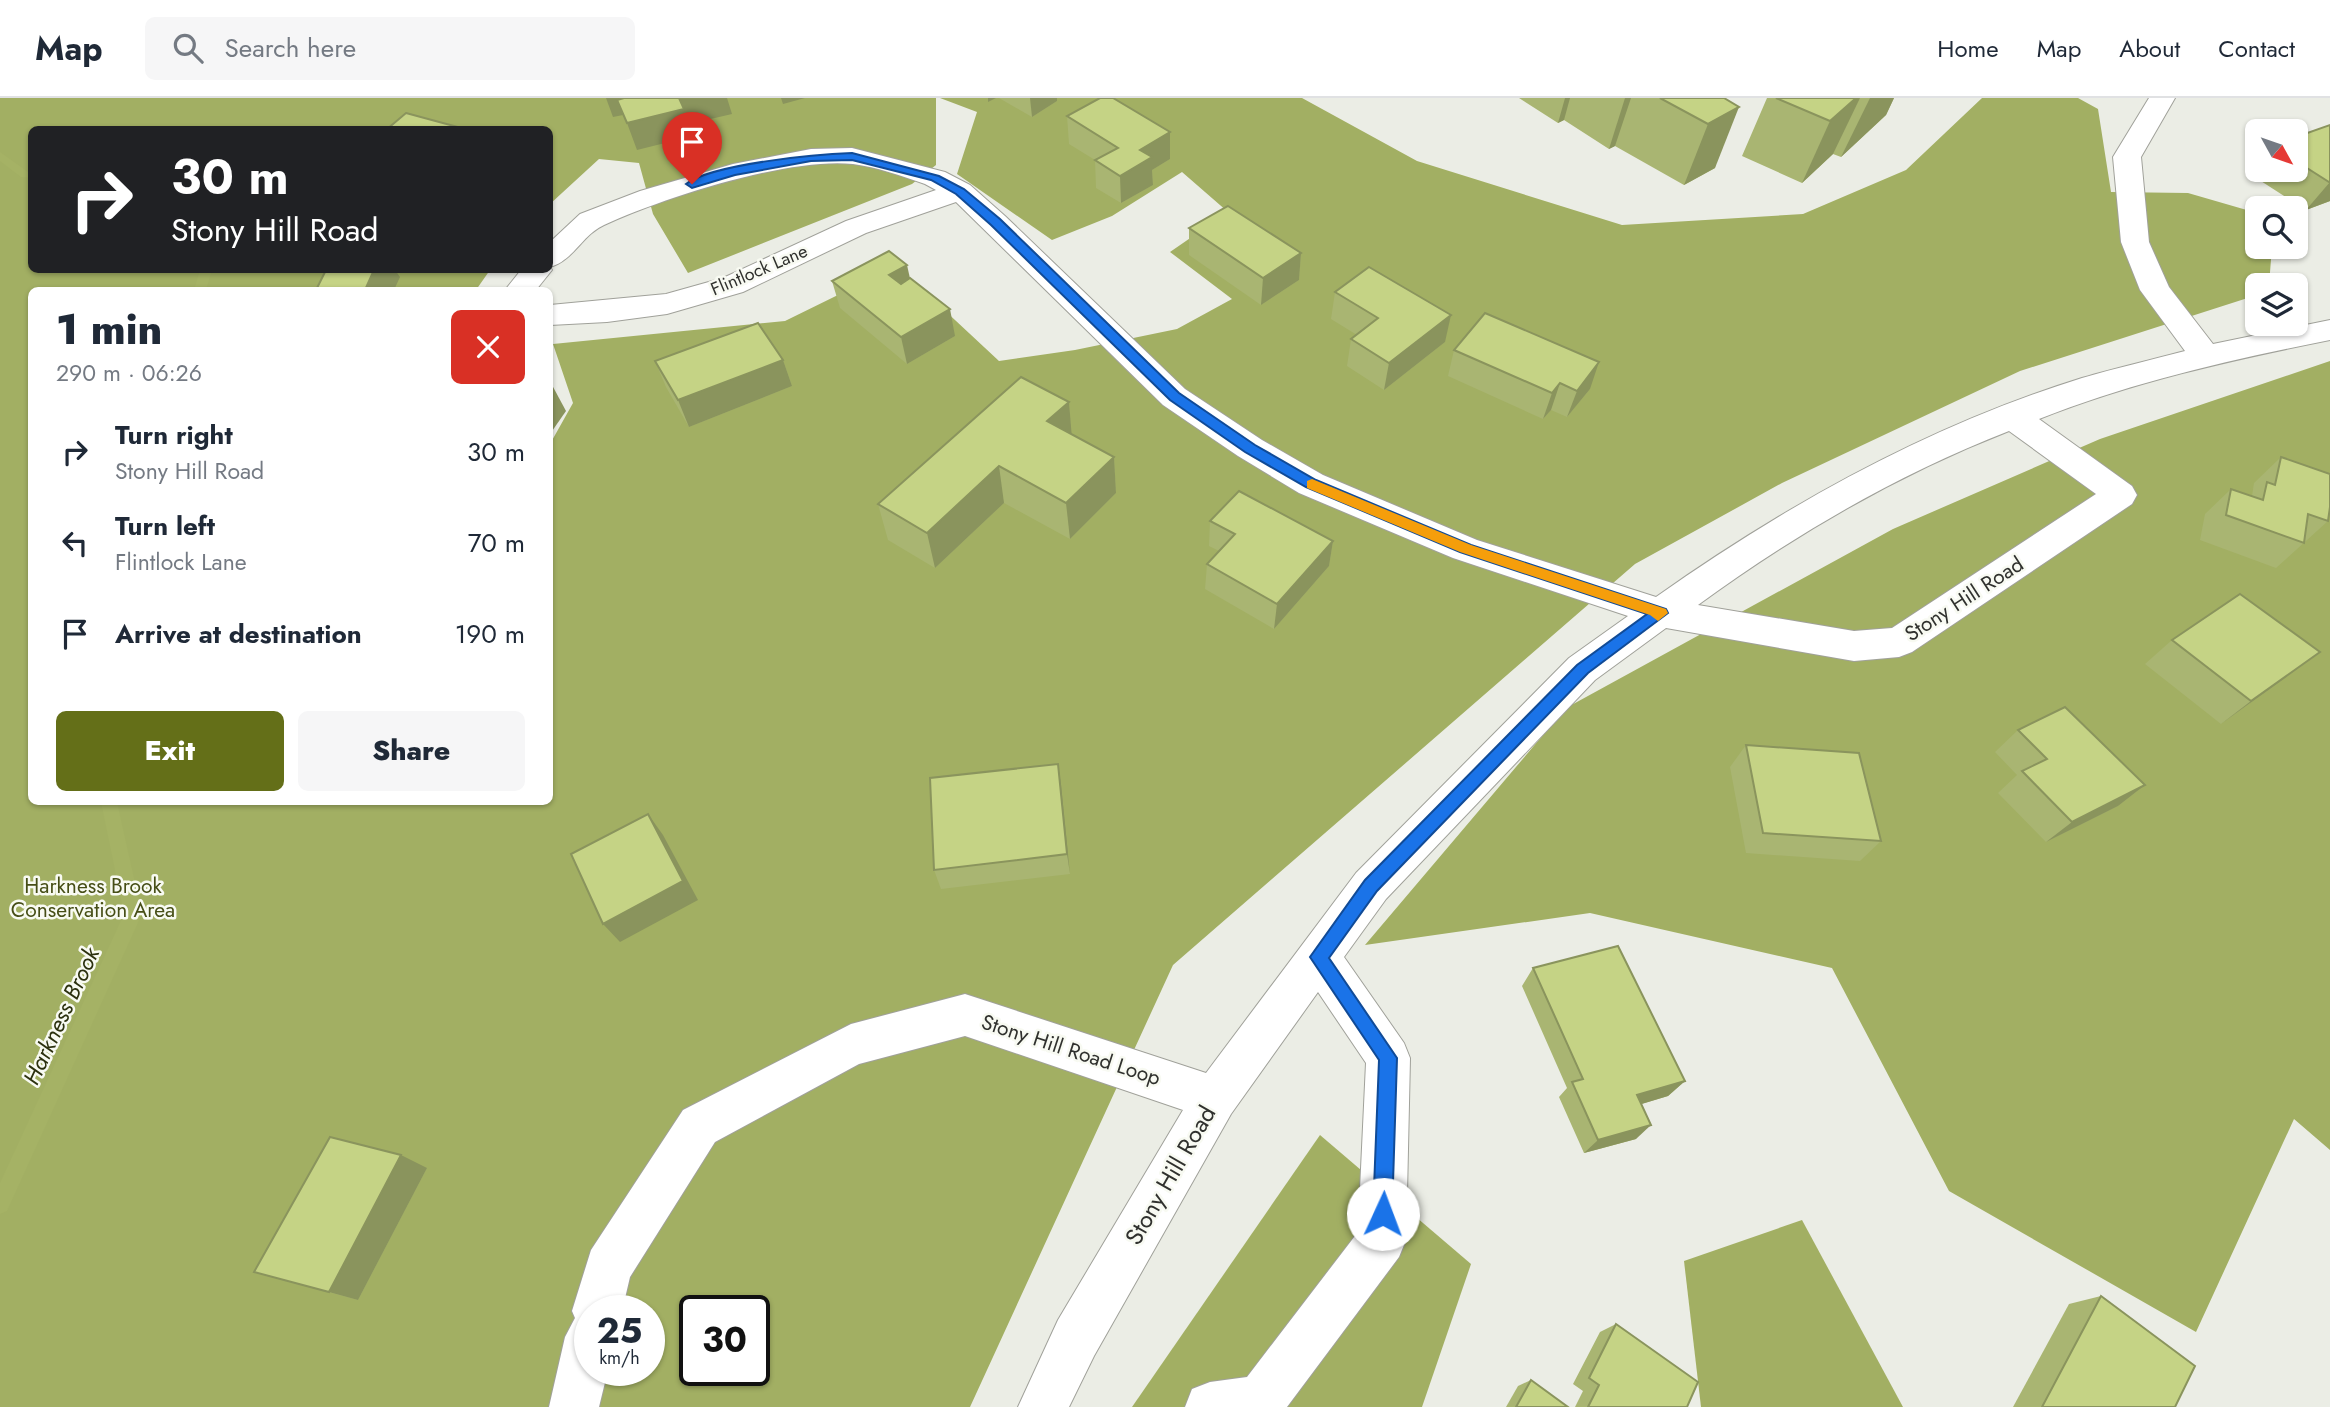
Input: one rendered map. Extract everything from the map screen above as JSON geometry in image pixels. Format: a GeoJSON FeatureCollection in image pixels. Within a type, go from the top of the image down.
{"type":"FeatureCollection","features":[{"type":"Feature","properties":{"kind":"street"},"geometry":{"type":"LineString","coordinates":[[2162,98],[2127,157],[2135,242],[2155,290],[2206,356]]}},
{"type":"Feature","properties":{"kind":"street"},"geometry":{"type":"LineString","coordinates":[[553,255],[590,220],[733,172],[811,157],[852,156],[935,178],[960,191],[996,222],[1174,397],[1250,448],[1311,484],[1465,549],[1661,613]]}},
{"type":"Feature","properties":{"kind":"street","name":"Flintlock Lane"},"geometry":{"type":"LineString","coordinates":[[553,315],[607,313],[667,304],[720,289],[856,227],[960,191]]}},
{"type":"Feature","properties":{"kind":"street"},"geometry":{"type":"LineString","coordinates":[[523,287],[534,273]]}},
{"type":"Feature","properties":{"kind":"street","name":"Stony Hill Road"},"geometry":{"type":"LineString","coordinates":[[1044,1407],[1076,1338],[1215,1098],[1371,886],[1583,669],[1734,560],[1809,513],[1947,442],[2090,387],[2206,356],[2330,330]]}},
{"type":"Feature","properties":{"kind":"street","name":"Stony Hill Road"},"geometry":{"type":"LineString","coordinates":[[1661,613],[1854,646],[1899,642],[2120,495],[2013,417]]}},
{"type":"Feature","properties":{"kind":"street"},"geometry":{"type":"LineString","coordinates":[[1210,1407],[1259,1401],[1382,1240],[1388,1058],[1319,957]]}},
{"type":"Feature","properties":{"kind":"street","name":"Stony Hill Road Loop"},"geometry":{"type":"LineString","coordinates":[[601,1295],[608,1267],[699,1126],[851,1045],[965,1015],[1215,1098]]}},
{"type":"Feature","properties":{"kind":"street"},"geometry":{"type":"LineString","coordinates":[[574,1407],[579,1386]]}},
{"type":"Feature","properties":{"kind":"green space","name":"Harkness Brook Conservation Area"},"geometry":{"type":"Polygon","coordinates":[[[0,98],[936,98],[936,165],[912,184],[688,273],[653,214],[639,163],[599,159],[553,201],[553,126],[28,126],[28,273],[488,273],[478,287],[28,287],[28,805],[553,805],[553,439],[573,403],[553,344],[785,321],[897,266],[999,361],[1075,350],[1177,329],[1232,299],[1170,252],[1228,212],[1182,172],[1112,216],[1052,240],[957,174],[977,112],[940,98],[1302,98],[1417,161],[1622,225],[1803,214],[1906,170],[1982,98],[2078,98],[2098,109],[2111,192],[2188,193],[2245,210],[2245,259],[2271,259],[2270,273],[2245,273],[2245,299],[2020,371],[1782,483],[1635,564],[1173,965],[970,1407],[0,1407],[0,98]]]}},
{"type":"Feature","properties":{"kind":"green space"},"geometry":{"type":"Polygon","coordinates":[[[2330,361],[2330,1150],[2294,1119],[2196,1332],[1949,1191],[1832,968],[1590,913],[1365,945],[1566,708],[1893,529],[2100,439],[2330,361]]]}},
{"type":"Feature","properties":{"kind":"green space"},"geometry":{"type":"Polygon","coordinates":[[[1320,1135],[1471,1264],[1422,1407],[1132,1407],[1320,1135]]]}},
{"type":"Feature","properties":{"kind":"green space"},"geometry":{"type":"Polygon","coordinates":[[[1802,1220],[1903,1407],[1701,1407],[1684,1261],[1802,1220]]]}},
{"type":"Feature","properties":{"kind":"building"},"geometry":{"type":"Polygon","coordinates":[[[679,98],[684,109],[627,123],[617,100],[679,98]]]}},
{"type":"Feature","properties":{"kind":"building"},"geometry":{"type":"Polygon","coordinates":[[[1100,98],[1113,98],[1170,132],[1140,150],[1152,157],[1120,176],[1095,160],[1118,148],[1067,116],[1100,98]]]}},
{"type":"Feature","properties":{"kind":"building"},"geometry":{"type":"Polygon","coordinates":[[[1660,98],[1724,98],[1739,107],[1708,124],[1660,98]]]}},
{"type":"Feature","properties":{"kind":"building"},"geometry":{"type":"Polygon","coordinates":[[[1776,98],[1856,98],[1830,121],[1776,98]]]}},
{"type":"Feature","properties":{"kind":"building"},"geometry":{"type":"Polygon","coordinates":[[[406,113],[454,126],[391,126],[406,113]]]}},
{"type":"Feature","properties":{"kind":"building"},"geometry":{"type":"Polygon","coordinates":[[[2330,125],[2330,182],[2308,169],[2308,133],[2330,125]]]}},
{"type":"Feature","properties":{"kind":"building"},"geometry":{"type":"Polygon","coordinates":[[[1228,206],[1301,253],[1263,278],[1189,228],[1228,206]]]}},
{"type":"Feature","properties":{"kind":"building"},"geometry":{"type":"Polygon","coordinates":[[[889,251],[907,265],[889,275],[901,284],[910,278],[950,309],[901,337],[832,281],[889,251]]]}},
{"type":"Feature","properties":{"kind":"building"},"geometry":{"type":"Polygon","coordinates":[[[1369,267],[1451,315],[1389,363],[1351,339],[1378,318],[1335,292],[1369,267]]]}},
{"type":"Feature","properties":{"kind":"building"},"geometry":{"type":"Polygon","coordinates":[[[324,273],[373,273],[366,287],[318,287],[324,273]]]}},
{"type":"Feature","properties":{"kind":"building"},"geometry":{"type":"Polygon","coordinates":[[[1485,313],[1599,362],[1577,391],[1560,383],[1552,393],[1454,350],[1485,313]]]}},
{"type":"Feature","properties":{"kind":"building"},"geometry":{"type":"Polygon","coordinates":[[[758,323],[783,360],[678,400],[655,361],[758,323]]]}},
{"type":"Feature","properties":{"kind":"building"},"geometry":{"type":"Polygon","coordinates":[[[1021,377],[1069,402],[1047,421],[1114,457],[1066,503],[999,466],[927,533],[878,504],[1021,377]]]}},
{"type":"Feature","properties":{"kind":"building"},"geometry":{"type":"Polygon","coordinates":[[[2281,457],[2330,474],[2328,521],[2308,514],[2304,543],[2226,515],[2231,489],[2263,500],[2267,482],[2275,485],[2281,457]]]}},
{"type":"Feature","properties":{"kind":"building"},"geometry":{"type":"Polygon","coordinates":[[[1239,491],[1333,541],[1277,604],[1207,564],[1235,534],[1210,521],[1239,491]]]}},
{"type":"Feature","properties":{"kind":"building"},"geometry":{"type":"Polygon","coordinates":[[[2240,594],[2320,652],[2251,701],[2172,640],[2240,594]]]}},
{"type":"Feature","properties":{"kind":"building"},"geometry":{"type":"Polygon","coordinates":[[[2065,707],[2145,785],[2072,822],[2022,771],[2047,759],[2018,730],[2065,707]]]}},
{"type":"Feature","properties":{"kind":"building"},"geometry":{"type":"Polygon","coordinates":[[[1746,745],[1859,753],[1881,841],[1763,833],[1746,745]]]}},
{"type":"Feature","properties":{"kind":"building"},"geometry":{"type":"Polygon","coordinates":[[[1058,764],[1067,854],[934,870],[930,778],[1058,764]]]}},
{"type":"Feature","properties":{"kind":"building"},"geometry":{"type":"Polygon","coordinates":[[[648,814],[683,881],[603,924],[571,854],[648,814]]]}},
{"type":"Feature","properties":{"kind":"building"},"geometry":{"type":"Polygon","coordinates":[[[1618,946],[1685,1081],[1637,1095],[1651,1125],[1598,1140],[1572,1082],[1583,1079],[1533,968],[1618,946]]]}},
{"type":"Feature","properties":{"kind":"building"},"geometry":{"type":"Polygon","coordinates":[[[330,1137],[401,1155],[329,1292],[254,1272],[330,1137]]]}},
{"type":"Feature","properties":{"kind":"building"},"geometry":{"type":"Polygon","coordinates":[[[2101,1296],[2195,1366],[2175,1407],[2042,1407],[2101,1296]]]}},
{"type":"Feature","properties":{"kind":"building"},"geometry":{"type":"Polygon","coordinates":[[[1616,1324],[1698,1382],[1687,1407],[1588,1407],[1599,1385],[1589,1378],[1616,1324]]]}},
{"type":"Feature","properties":{"kind":"building"},"geometry":{"type":"Polygon","coordinates":[[[1531,1380],[1568,1407],[1516,1407],[1531,1380]]]}},
{"type":"Feature","properties":{"kind":"waterway","name":"Harkness Brook"},"geometry":{"type":"LineString","coordinates":[[0,155],[28,175]]}},
{"type":"Feature","properties":{"kind":"waterway","name":"Harkness Brook"},"geometry":{"type":"LineString","coordinates":[[201,287],[205,273]]}},
{"type":"Feature","properties":{"kind":"waterway","name":"Harkness Brook"},"geometry":{"type":"LineString","coordinates":[[0,1204],[133,914],[110,805]]}},
{"type":"Feature","properties":{"kind":"slow traffic"},"geometry":{"type":"LineString","coordinates":[[1312,484],[1465,549],[1661,613],[1658,615]]}},
{"type":"Feature","properties":{"kind":"route"},"geometry":{"type":"LineString","coordinates":[[692,184],[733,172],[811,157],[852,156],[935,178],[960,191],[996,222],[1174,397],[1250,448],[1311,484],[1465,549],[1661,613],[1583,669],[1371,886],[1319,957],[1388,1058],[1383,1214]]}}]}
